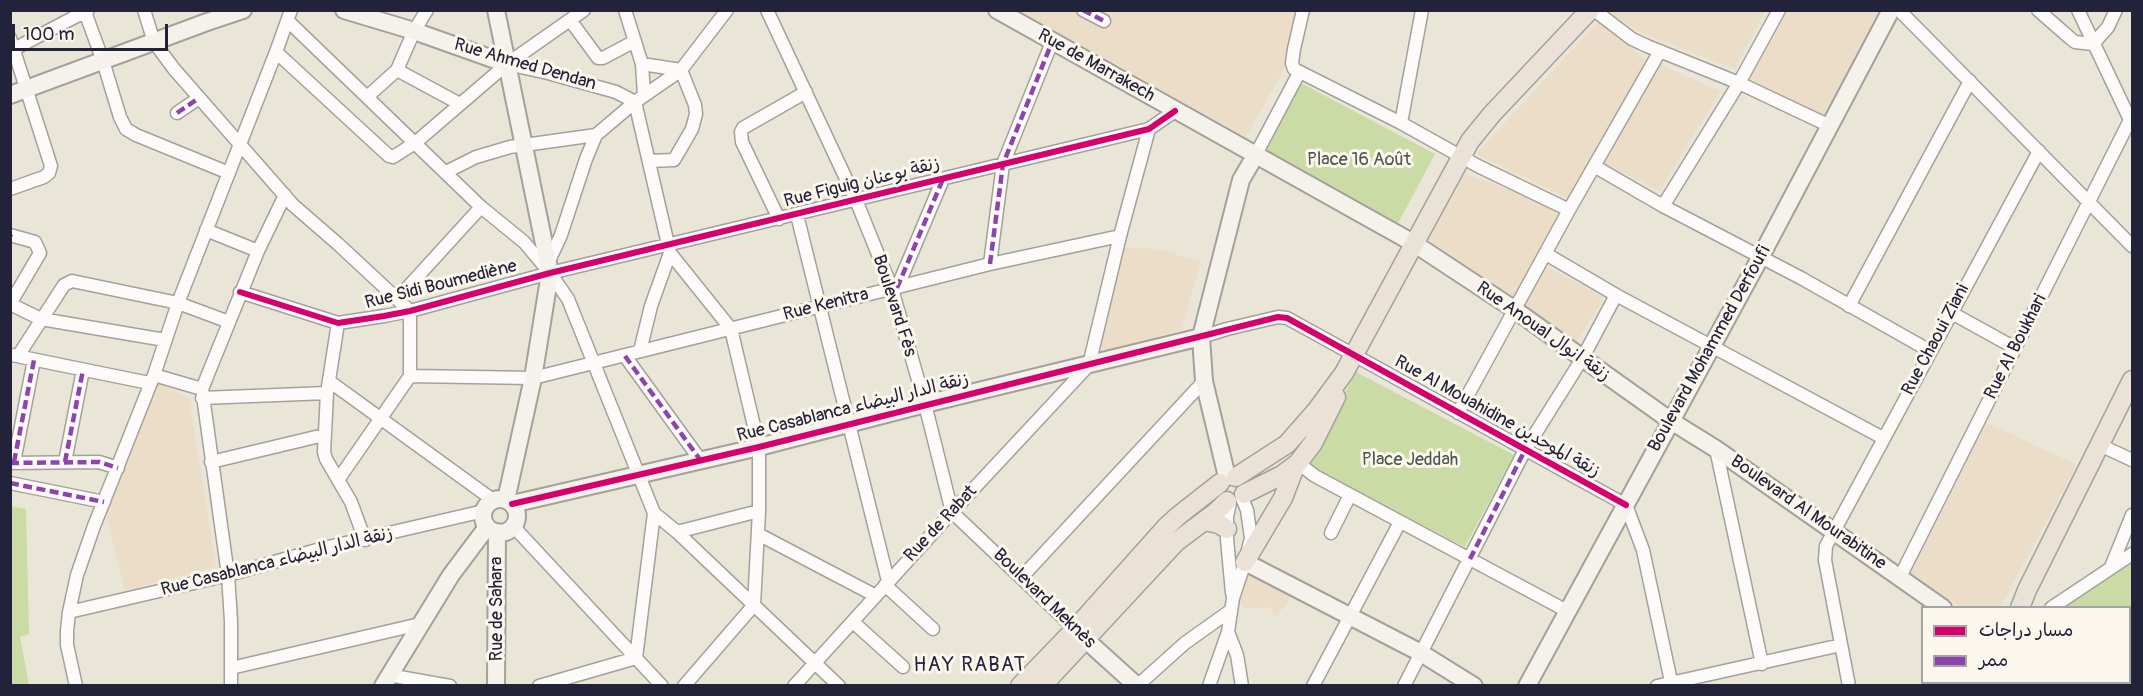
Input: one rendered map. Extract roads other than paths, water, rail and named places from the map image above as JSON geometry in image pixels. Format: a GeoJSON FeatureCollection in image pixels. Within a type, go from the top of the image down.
{"type":"FeatureCollection","features":[{"type":"Feature","properties":{"kind":"main road"},"geometry":{"type":"LineString","coordinates":[[1245,562],[1283,498],[1297,465],[1313,443],[1337,394],[1353,354],[1470,141],[1492,114],[1592,10]]}},
{"type":"Feature","properties":{"kind":"main road"},"geometry":{"type":"LineString","coordinates":[[1042,686],[1166,527],[1228,479],[1287,444],[1311,417],[1344,373]]}},
{"type":"Feature","properties":{"kind":"main road"},"geometry":{"type":"LineString","coordinates":[[2021,606],[2133,380]]}},
{"type":"Feature","properties":{"kind":"main road"},"geometry":{"type":"LineString","coordinates":[[1020,686],[1081,634],[1176,542],[1236,499],[1297,465]]}},
{"type":"Feature","properties":{"kind":"main road"},"geometry":{"type":"LineString","coordinates":[[1228,479],[1219,492],[1236,499]]}},
{"type":"Feature","properties":{"kind":"main road"},"geometry":{"type":"LineString","coordinates":[[1204,521],[1219,524],[1227,529]]}},
{"type":"Feature","properties":{"kind":"street"},"geometry":{"type":"LineString","coordinates":[[144,10],[154,42],[240,145],[302,215],[338,244],[410,311],[410,376],[338,480]]}},
{"type":"Feature","properties":{"kind":"street"},"geometry":{"type":"LineString","coordinates":[[10,95],[243,10]]}},
{"type":"Feature","properties":{"kind":"street","name":"Rue Ahmed Dendan"},"geometry":{"type":"LineString","coordinates":[[344,10],[414,31],[507,64],[640,99]]}},
{"type":"Feature","properties":{"kind":"street"},"geometry":{"type":"LineString","coordinates":[[368,97],[397,70],[414,31],[427,10]]}},
{"type":"Feature","properties":{"kind":"street"},"geometry":{"type":"LineString","coordinates":[[496,10],[549,268]]}},
{"type":"Feature","properties":{"kind":"street"},"geometry":{"type":"LineString","coordinates":[[276,52],[389,156],[396,156],[507,64],[584,10]]}},
{"type":"Feature","properties":{"kind":"street"},"geometry":{"type":"LineString","coordinates":[[625,10],[642,64],[640,99],[650,161],[669,249],[731,329],[759,447],[759,511],[754,605],[684,686]]}},
{"type":"Feature","properties":{"kind":"street"},"geometry":{"type":"LineString","coordinates":[[450,686],[386,680],[451,575],[499,514],[533,378],[549,268],[586,159],[596,135],[640,99],[681,70],[727,10]]}},
{"type":"Feature","properties":{"kind":"street","name":"Boulevard Fès"},"geometry":{"type":"LineString","coordinates":[[767,10],[895,289],[952,512]]}},
{"type":"Feature","properties":{"kind":"street","name":"Rue de Marrakech"},"geometry":{"type":"LineString","coordinates":[[997,10],[1415,244]]}},
{"type":"Feature","properties":{"kind":"street"},"geometry":{"type":"LineString","coordinates":[[1083,10],[1104,21]]}},
{"type":"Feature","properties":{"kind":"street"},"geometry":{"type":"LineString","coordinates":[[1303,10],[1297,30],[1292,63],[1294,69],[1299,73],[1569,210]]}},
{"type":"Feature","properties":{"kind":"street"},"geometry":{"type":"LineString","coordinates":[[1401,123],[1422,10]]}},
{"type":"Feature","properties":{"kind":"street"},"geometry":{"type":"LineString","coordinates":[[1592,10],[1632,39],[1739,83],[1830,126]]}},
{"type":"Feature","properties":{"kind":"street"},"geometry":{"type":"LineString","coordinates":[[1663,206],[1739,83],[1779,10]]}},
{"type":"Feature","properties":{"kind":"street","name":"Boulevard Mohammed Derfoufi"},"geometry":{"type":"LineString","coordinates":[[1527,686],[1760,258],[1891,10]]}},
{"type":"Feature","properties":{"kind":"street"},"geometry":{"type":"LineString","coordinates":[[1899,10],[2133,246]]}},
{"type":"Feature","properties":{"kind":"street"},"geometry":{"type":"LineString","coordinates":[[2038,10],[2070,39],[2075,42],[2093,44]]}},
{"type":"Feature","properties":{"kind":"street"},"geometry":{"type":"LineString","coordinates":[[2078,10],[2132,120]]}},
{"type":"Feature","properties":{"kind":"street"},"geometry":{"type":"LineString","coordinates":[[2093,44],[2108,27],[2116,10]]}},
{"type":"Feature","properties":{"kind":"street"},"geometry":{"type":"LineString","coordinates":[[10,189],[44,177],[49,173],[51,166],[12,43],[86,11],[120,117],[126,129],[229,173]]}},
{"type":"Feature","properties":{"kind":"street"},"geometry":{"type":"LineString","coordinates":[[76,686],[67,645],[69,612],[77,575],[178,303],[289,16],[481,207],[524,242],[549,268],[564,292],[654,513],[636,657]]}},
{"type":"Feature","properties":{"kind":"street"},"geometry":{"type":"LineString","coordinates":[[570,20],[598,58],[603,58],[634,41]]}},
{"type":"Feature","properties":{"kind":"street"},"geometry":{"type":"LineString","coordinates":[[990,264],[1003,164],[1052,42]]}},
{"type":"Feature","properties":{"kind":"street"},"geometry":{"type":"LineString","coordinates":[[1458,412],[1660,51]]}},
{"type":"Feature","properties":{"kind":"street"},"geometry":{"type":"LineString","coordinates":[[642,64],[681,70]]}},
{"type":"Feature","properties":{"kind":"street"},"geometry":{"type":"LineString","coordinates":[[397,70],[460,104]]}},
{"type":"Feature","properties":{"kind":"street"},"geometry":{"type":"LineString","coordinates":[[650,161],[674,160],[695,121],[695,105],[681,70]]}},
{"type":"Feature","properties":{"kind":"street"},"geometry":{"type":"LineString","coordinates":[[1228,479],[1204,381],[1201,338],[1241,180],[1299,73]]}},
{"type":"Feature","properties":{"kind":"street"},"geometry":{"type":"LineString","coordinates":[[1849,306],[1970,81]]}},
{"type":"Feature","properties":{"kind":"street"},"geometry":{"type":"LineString","coordinates":[[779,219],[742,142],[741,132],[743,128],[806,92]]}},
{"type":"Feature","properties":{"kind":"street"},"geometry":{"type":"LineString","coordinates":[[177,113],[199,98]]}},
{"type":"Feature","properties":{"kind":"street","name":"Rue Figuig زنقة بوعنان"},"geometry":{"type":"LineString","coordinates":[[549,268],[669,249],[797,214],[1149,129],[1175,111]]}},
{"type":"Feature","properties":{"kind":"street","name":"Rue Al Boukhari"},"geometry":{"type":"LineString","coordinates":[[1900,578],[2088,202],[2132,120]]}},
{"type":"Feature","properties":{"kind":"street"},"geometry":{"type":"LineString","coordinates":[[1089,365],[1149,129]]}},
{"type":"Feature","properties":{"kind":"street"},"geometry":{"type":"LineString","coordinates":[[446,172],[492,152],[596,135]]}},
{"type":"Feature","properties":{"kind":"street","name":"Rue Chaoui Ziani"},"geometry":{"type":"LineString","coordinates":[[1849,686],[1840,645],[1825,553],[1826,546],[1950,312],[2039,151]]}},
{"type":"Feature","properties":{"kind":"street"},"geometry":{"type":"LineString","coordinates":[[1594,166],[1930,351]]}},
{"type":"Feature","properties":{"kind":"street"},"geometry":{"type":"LineString","coordinates":[[895,289],[943,179]]}},
{"type":"Feature","properties":{"kind":"street"},"geometry":{"type":"LineString","coordinates":[[231,686],[228,575],[202,393],[240,292],[285,195]]}},
{"type":"Feature","properties":{"kind":"street"},"geometry":{"type":"LineString","coordinates":[[398,298],[481,207]]}},
{"type":"Feature","properties":{"kind":"street"},"geometry":{"type":"LineString","coordinates":[[797,214],[850,423],[887,583],[933,629]]}},
{"type":"Feature","properties":{"kind":"street"},"geometry":{"type":"LineString","coordinates":[[206,230],[258,251]]}},
{"type":"Feature","properties":{"kind":"street"},"geometry":{"type":"LineString","coordinates":[[11,236],[35,242],[39,255],[10,304],[41,319],[165,340]]}},
{"type":"Feature","properties":{"kind":"street","name":"Rue Kenitra"},"geometry":{"type":"LineString","coordinates":[[410,376],[533,378],[990,264],[1120,236]]}},
{"type":"Feature","properties":{"kind":"street","name":"Rue Anoual زنقة انوال"},"geometry":{"type":"LineString","coordinates":[[1415,244],[1515,310],[1671,421]]}},
{"type":"Feature","properties":{"kind":"street"},"geometry":{"type":"LineString","coordinates":[[640,351],[669,249]]}},
{"type":"Feature","properties":{"kind":"street"},"geometry":{"type":"LineString","coordinates":[[1546,254],[1616,295],[1883,438]]}},
{"type":"Feature","properties":{"kind":"street","name":"Rue Sidi Boumediène"},"geometry":{"type":"LineString","coordinates":[[338,323],[410,311],[549,268]]}},
{"type":"Feature","properties":{"kind":"street"},"geometry":{"type":"LineString","coordinates":[[228,322],[178,303],[72,281],[64,285],[14,356],[83,370],[151,379],[202,393],[328,387],[382,417],[499,514],[662,686]]}},
{"type":"Feature","properties":{"kind":"street"},"geometry":{"type":"LineString","coordinates":[[240,292],[338,323],[328,387],[324,435],[325,456],[354,508],[365,540]]}},
{"type":"Feature","properties":{"kind":"street"},"geometry":{"type":"LineString","coordinates":[[1404,686],[1526,450],[1581,359],[1616,295]]}},
{"type":"Feature","properties":{"kind":"street"},"geometry":{"type":"LineString","coordinates":[[1950,312],[2016,348]]}},
{"type":"Feature","properties":{"kind":"street","name":"Rue Al Mouahidine زنقة الموحدين"},"geometry":{"type":"LineString","coordinates":[[1201,338],[1278,316],[1284,317],[1626,505]]}},
{"type":"Feature","properties":{"kind":"street","name":"Rue Casablanca زنقة الدار البيضاء"},"geometry":{"type":"LineString","coordinates":[[69,612],[228,575],[324,548],[499,514],[640,475],[1201,338]]}},
{"type":"Feature","properties":{"kind":"street"},"geometry":{"type":"LineString","coordinates":[[625,356],[701,460]]}},
{"type":"Feature","properties":{"kind":"street"},"geometry":{"type":"LineString","coordinates":[[34,360],[12,463],[99,462],[118,468]]}},
{"type":"Feature","properties":{"kind":"street","name":"Rue de Rabat"},"geometry":{"type":"LineString","coordinates":[[794,686],[1089,365]]}},
{"type":"Feature","properties":{"kind":"street"},"geometry":{"type":"LineString","coordinates":[[65,462],[83,370]]}},
{"type":"Feature","properties":{"kind":"street"},"geometry":{"type":"LineString","coordinates":[[1022,578],[1204,381]]}},
{"type":"Feature","properties":{"kind":"street","name":"Boulevard Al Mourabitine"},"geometry":{"type":"LineString","coordinates":[[1671,421],[1716,449],[1835,531],[1939,606]]}},
{"type":"Feature","properties":{"kind":"street"},"geometry":{"type":"LineString","coordinates":[[211,462],[324,435]]}},
{"type":"Feature","properties":{"kind":"street"},"geometry":{"type":"LineString","coordinates":[[2100,444],[2133,460]]}},
{"type":"Feature","properties":{"kind":"street"},"geometry":{"type":"LineString","coordinates":[[1716,449],[1762,664]]}},
{"type":"Feature","properties":{"kind":"street"},"geometry":{"type":"LineString","coordinates":[[1297,465],[1567,610]]}},
{"type":"Feature","properties":{"kind":"street"},"geometry":{"type":"LineString","coordinates":[[10,483],[104,502]]}},
{"type":"Feature","properties":{"kind":"street"},"geometry":{"type":"LineString","coordinates":[[1331,533],[1350,495]]}},
{"type":"Feature","properties":{"kind":"street"},"geometry":{"type":"LineString","coordinates":[[1209,686],[1228,632],[1230,611],[1245,562],[1250,531],[1247,510],[1236,499],[1228,511],[1227,529],[1233,598]]}},
{"type":"Feature","properties":{"kind":"street"},"geometry":{"type":"LineString","coordinates":[[1626,505],[1643,550],[1672,684]]}},
{"type":"Feature","properties":{"kind":"street"},"geometry":{"type":"LineString","coordinates":[[677,532],[759,511]]}},
{"type":"Feature","properties":{"kind":"street","name":"Boulevard Meknès"},"geometry":{"type":"LineString","coordinates":[[952,512],[1137,686]]}},
{"type":"Feature","properties":{"kind":"street"},"geometry":{"type":"LineString","coordinates":[[654,513],[840,686]]}},
{"type":"Feature","properties":{"kind":"street","name":"Rue de Sahara"},"geometry":{"type":"LineString","coordinates":[[496,686],[499,514]]}},
{"type":"Feature","properties":{"kind":"street"},"geometry":{"type":"LineString","coordinates":[[2111,567],[2133,515]]}},
{"type":"Feature","properties":{"kind":"street"},"geometry":{"type":"LineString","coordinates":[[1313,686],[1400,522]]}},
{"type":"Feature","properties":{"kind":"street"},"geometry":{"type":"LineString","coordinates":[[758,534],[876,596]]}},
{"type":"Feature","properties":{"kind":"street"},"geometry":{"type":"LineString","coordinates":[[2054,606],[2133,554]]}},
{"type":"Feature","properties":{"kind":"street"},"geometry":{"type":"LineString","coordinates":[[1245,562],[1421,653],[1474,686]]}},
{"type":"Feature","properties":{"kind":"street"},"geometry":{"type":"LineString","coordinates":[[1137,686],[1185,643],[1230,611]]}},
{"type":"Feature","properties":{"kind":"street"},"geometry":{"type":"LineString","coordinates":[[853,622],[903,667]]}},
{"type":"Feature","properties":{"kind":"street"},"geometry":{"type":"LineString","coordinates":[[231,668],[420,624]]}},
{"type":"Feature","properties":{"kind":"street"},"geometry":{"type":"LineString","coordinates":[[1228,632],[1237,655],[1242,686]]}},
{"type":"Feature","properties":{"kind":"street"},"geometry":{"type":"LineString","coordinates":[[1657,686],[1840,645]]}},
{"type":"Feature","properties":{"kind":"street"},"geometry":{"type":"LineString","coordinates":[[539,686],[636,657]]}},
{"type":"Feature","properties":{"kind":"district","name":"HAY RABAT"},"geometry":{"type":"Point","coordinates":[970,666]}},
{"type":"Feature","properties":{"kind":"park label","name":"Place 16 Août"},"geometry":{"type":"Point","coordinates":[1359,160]}},
{"type":"Feature","properties":{"kind":"park label","name":"Place Jeddah"},"geometry":{"type":"Point","coordinates":[1410,460]}}]}
